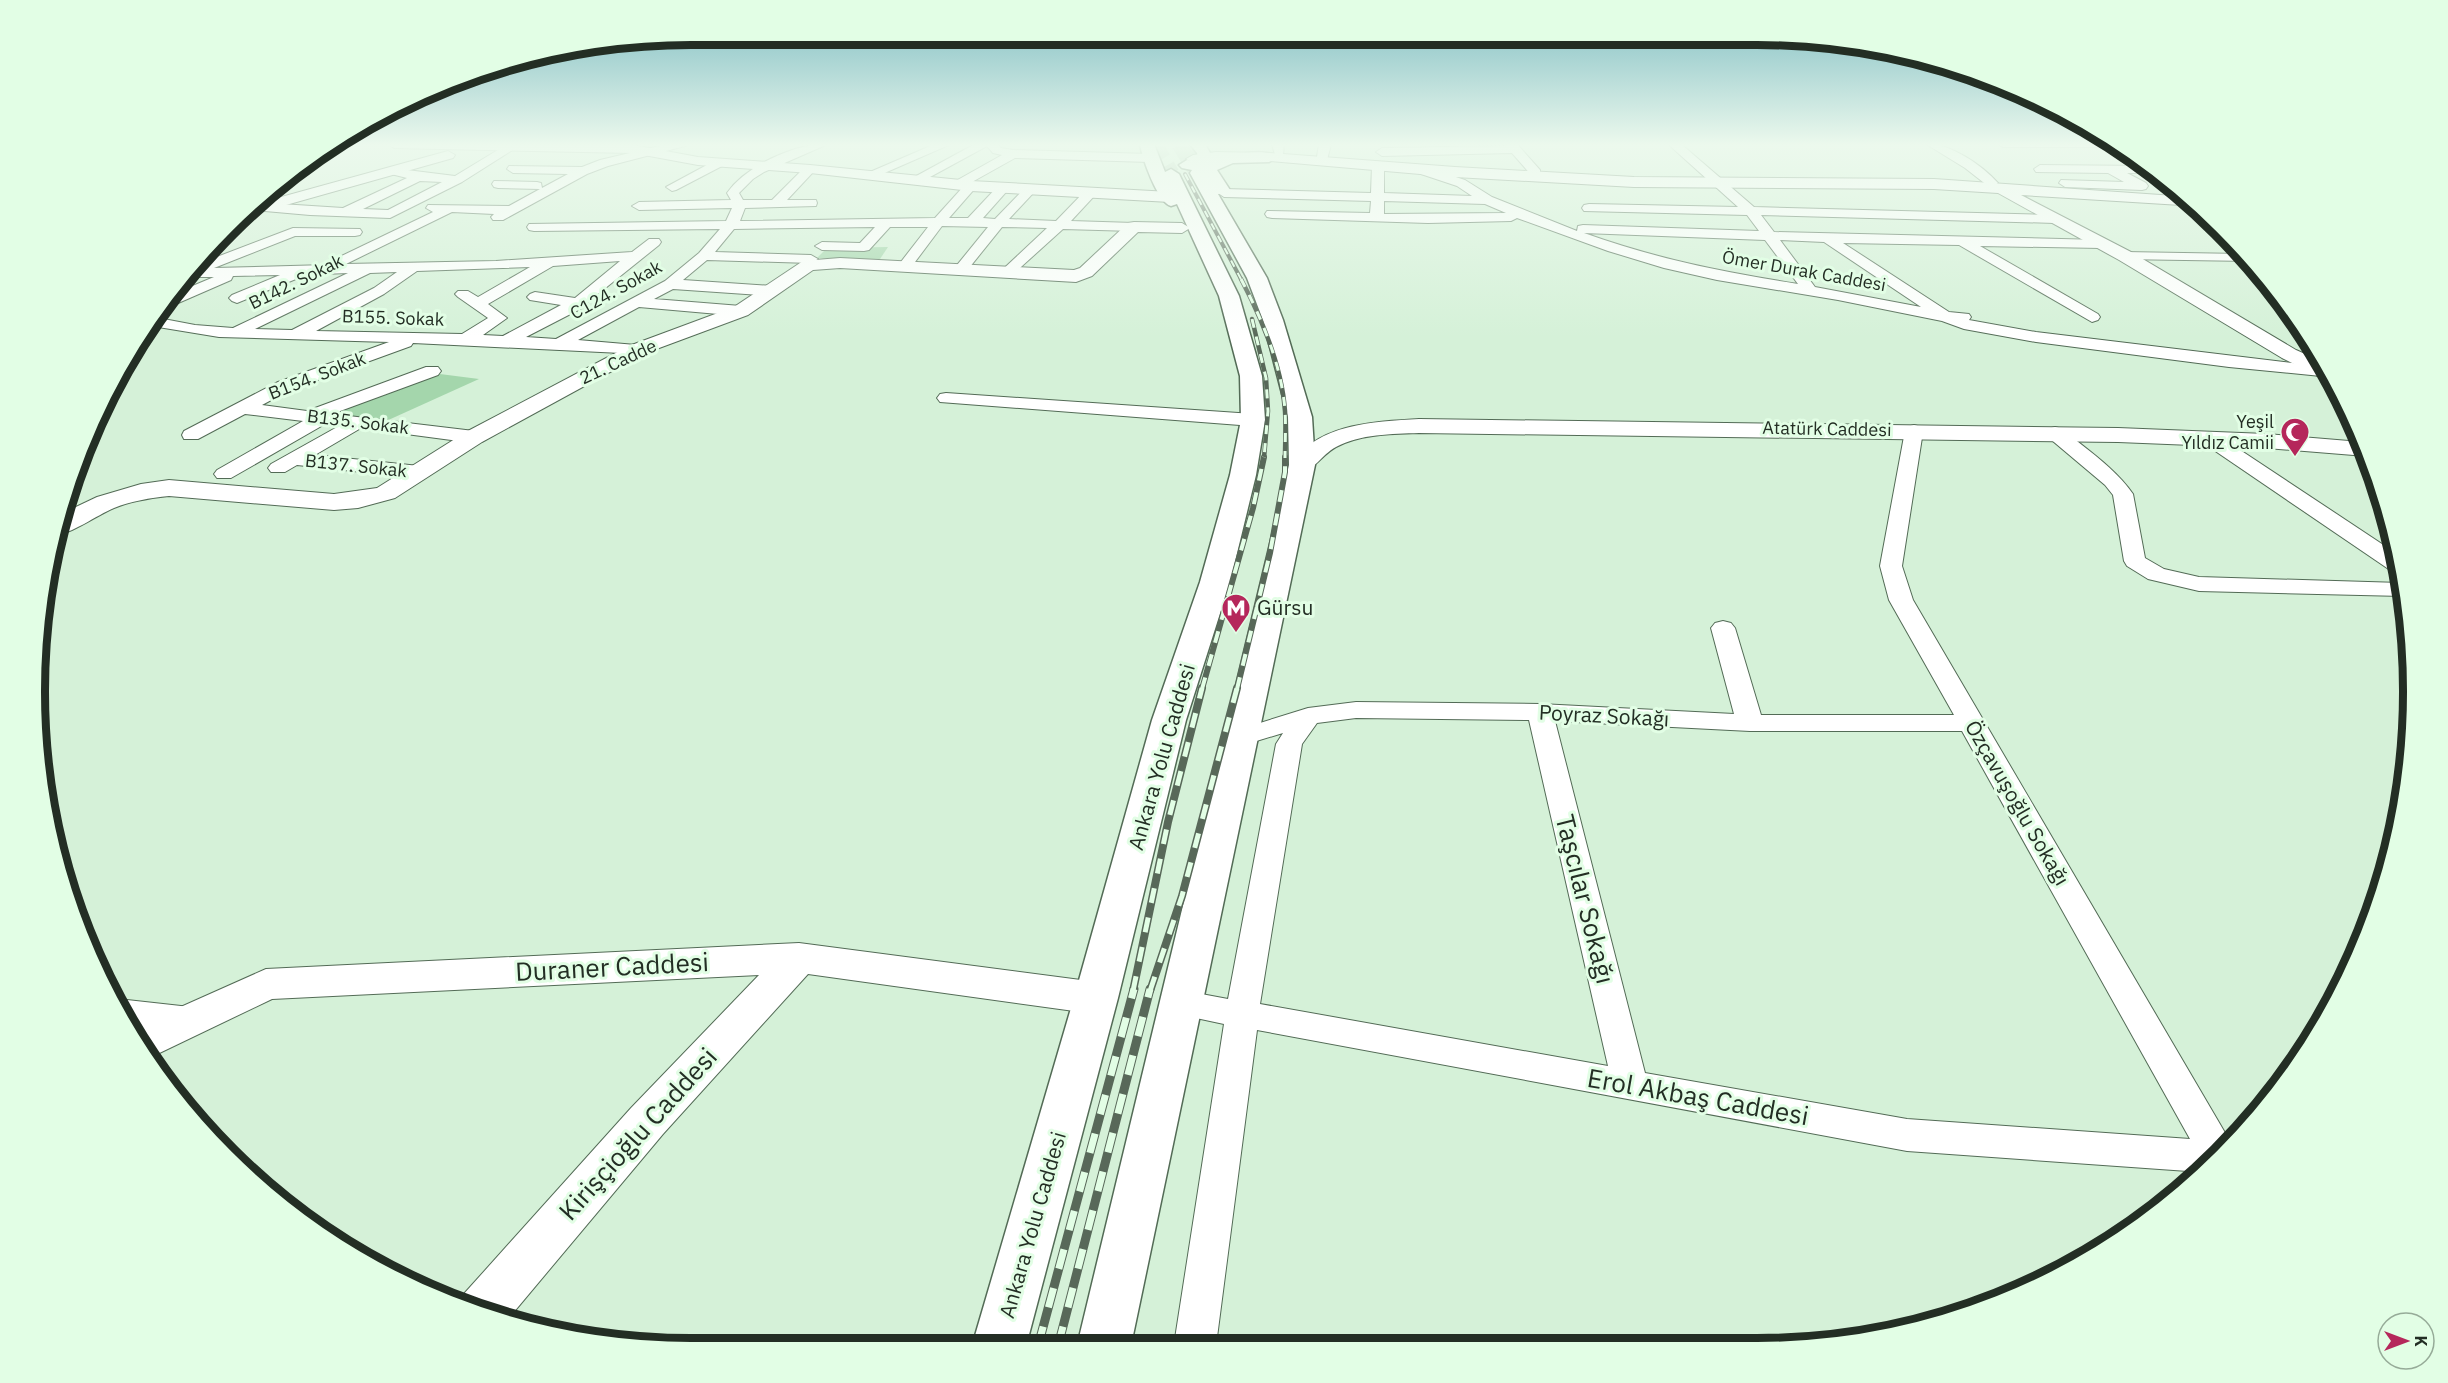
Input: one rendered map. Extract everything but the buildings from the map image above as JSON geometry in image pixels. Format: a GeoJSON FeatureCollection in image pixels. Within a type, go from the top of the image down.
{"type":"FeatureCollection","features":[{"type":"Feature","properties":{"kind":"highway"},"geometry":{"type":"LineString","coordinates":[[1174,209],[1182,228],[1228,311],[1240,340]]}},
{"type":"Feature","properties":{"kind":"highway","name":"Ankara Yolu Caddesi"},"geometry":{"type":"LineString","coordinates":[[1001,1338],[1096,998],[1169,720],[1215,582],[1243,475],[1253,420],[1251,376],[1229,296],[1183,209]]}},
{"type":"Feature","properties":{"kind":"highway"},"geometry":{"type":"LineString","coordinates":[[1106,1338],[1240,738],[1265,638],[1302,465],[1300,417],[1292,378],[1257,278],[1225,209]]}},
{"type":"Feature","properties":{"kind":"highway"},"geometry":{"type":"LineString","coordinates":[[1232,209],[1278,293],[1291,357],[1292,378]]}},
{"type":"Feature","properties":{"kind":"main road"},"geometry":{"type":"LineString","coordinates":[[2033,209],[2125,256],[2259,337],[2313,364]]}},
{"type":"Feature","properties":{"kind":"main road"},"geometry":{"type":"LineString","coordinates":[[810,262],[1076,276],[1086,272],[1134,227],[1182,228]]}},
{"type":"Feature","properties":{"kind":"main road","name":"21. Cadde"},"geometry":{"type":"LineString","coordinates":[[68,520],[106,502],[141,492],[169,488],[334,502],[386,493],[474,437],[636,350],[741,311],[773,291],[810,262]]}},
{"type":"Feature","properties":{"kind":"main road","name":"Atatürk Caddesi"},"geometry":{"type":"LineString","coordinates":[[1302,465],[1318,448],[1342,437],[1381,428],[1419,426],[2055,433],[2209,438],[2356,448]]}},
{"type":"Feature","properties":{"kind":"main road","name":"Duraner Caddesi"},"geometry":{"type":"LineString","coordinates":[[147,1040],[266,984],[799,958],[1096,998]]}},
{"type":"Feature","properties":{"kind":"main road","name":"Kirişçioğlu Caddesi"},"geometry":{"type":"LineString","coordinates":[[487,1305],[647,1121],[799,958]]}},
{"type":"Feature","properties":{"kind":"street"},"geometry":{"type":"LineString","coordinates":[[290,209],[346,212],[421,209]]}},
{"type":"Feature","properties":{"kind":"street"},"geometry":{"type":"LineString","coordinates":[[346,212],[353,209]]}},
{"type":"Feature","properties":{"kind":"street"},"geometry":{"type":"LineString","coordinates":[[396,211],[401,209]]}},
{"type":"Feature","properties":{"kind":"street"},"geometry":{"type":"LineString","coordinates":[[439,209],[510,210]]}},
{"type":"Feature","properties":{"kind":"street"},"geometry":{"type":"LineString","coordinates":[[327,269],[449,209]]}},
{"type":"Feature","properties":{"kind":"street"},"geometry":{"type":"LineString","coordinates":[[498,217],[513,209]]}},
{"type":"Feature","properties":{"kind":"street","name":"C124. Sokak"},"geometry":{"type":"LineString","coordinates":[[560,343],[670,284],[704,256],[731,225],[739,209]]}},
{"type":"Feature","properties":{"kind":"street"},"geometry":{"type":"LineString","coordinates":[[904,267],[948,209]]}},
{"type":"Feature","properties":{"kind":"street"},"geometry":{"type":"LineString","coordinates":[[972,222],[989,209]]}},
{"type":"Feature","properties":{"kind":"street"},"geometry":{"type":"LineString","coordinates":[[960,270],[1007,209]]}},
{"type":"Feature","properties":{"kind":"street"},"geometry":{"type":"LineString","coordinates":[[1006,273],[1075,209]]}},
{"type":"Feature","properties":{"kind":"street"},"geometry":{"type":"LineString","coordinates":[[1377,209],[1377,217]]}},
{"type":"Feature","properties":{"kind":"street","name":"Ömer Durak Caddesi"},"geometry":{"type":"LineString","coordinates":[[1507,209],[1669,265],[1717,276],[1810,290],[1955,317]]}},
{"type":"Feature","properties":{"kind":"street"},"geometry":{"type":"LineString","coordinates":[[1618,209],[2055,219]]}},
{"type":"Feature","properties":{"kind":"street"},"geometry":{"type":"LineString","coordinates":[[1748,209],[1810,290]]}},
{"type":"Feature","properties":{"kind":"street"},"geometry":{"type":"LineString","coordinates":[[1272,214],[1428,219],[1526,217]]}},
{"type":"Feature","properties":{"kind":"street"},"geometry":{"type":"LineString","coordinates":[[534,227],[972,222],[1134,227]]}},
{"type":"Feature","properties":{"kind":"street"},"geometry":{"type":"LineString","coordinates":[[704,256],[810,262],[841,224]]}},
{"type":"Feature","properties":{"kind":"street"},"geometry":{"type":"LineString","coordinates":[[822,246],[864,247],[885,224]]}},
{"type":"Feature","properties":{"kind":"street"},"geometry":{"type":"LineString","coordinates":[[1558,228],[1827,238],[2101,244]]}},
{"type":"Feature","properties":{"kind":"street"},"geometry":{"type":"LineString","coordinates":[[203,267],[293,232],[355,232]]}},
{"type":"Feature","properties":{"kind":"street"},"geometry":{"type":"LineString","coordinates":[[1844,237],[1964,324],[2036,337],[2229,362],[2316,368]]}},
{"type":"Feature","properties":{"kind":"street"},"geometry":{"type":"LineString","coordinates":[[1827,238],[1904,289],[1955,317]]}},
{"type":"Feature","properties":{"kind":"street"},"geometry":{"type":"LineString","coordinates":[[1961,240],[2092,317]]}},
{"type":"Feature","properties":{"kind":"street"},"geometry":{"type":"LineString","coordinates":[[507,341],[579,302],[654,242]]}},
{"type":"Feature","properties":{"kind":"street"},"geometry":{"type":"LineString","coordinates":[[264,245],[314,244]]}},
{"type":"Feature","properties":{"kind":"street"},"geometry":{"type":"LineString","coordinates":[[199,272],[551,262],[636,256]]}},
{"type":"Feature","properties":{"kind":"street"},"geometry":{"type":"LineString","coordinates":[[2125,256],[2236,258]]}},
{"type":"Feature","properties":{"kind":"street"},"geometry":{"type":"LineString","coordinates":[[477,304],[551,262]]}},
{"type":"Feature","properties":{"kind":"street"},"geometry":{"type":"LineString","coordinates":[[294,336],[379,291],[415,266]]}},
{"type":"Feature","properties":{"kind":"street","name":"B142. Sokak"},"geometry":{"type":"LineString","coordinates":[[237,332],[371,268]]}},
{"type":"Feature","properties":{"kind":"street"},"geometry":{"type":"LineString","coordinates":[[237,298],[305,270]]}},
{"type":"Feature","properties":{"kind":"street"},"geometry":{"type":"LineString","coordinates":[[180,297],[241,272]]}},
{"type":"Feature","properties":{"kind":"street"},"geometry":{"type":"LineString","coordinates":[[670,284],[773,291]]}},
{"type":"Feature","properties":{"kind":"street"},"geometry":{"type":"LineString","coordinates":[[1838,295],[1904,289]]}},
{"type":"Feature","properties":{"kind":"street"},"geometry":{"type":"LineString","coordinates":[[463,294],[499,318],[464,340]]}},
{"type":"Feature","properties":{"kind":"street"},"geometry":{"type":"LineString","coordinates":[[535,297],[579,302],[741,311]]}},
{"type":"Feature","properties":{"kind":"street","name":"B155. Sokak"},"geometry":{"type":"LineString","coordinates":[[161,323],[202,330],[294,336],[560,343],[636,350]]}},
{"type":"Feature","properties":{"kind":"street","name":"B154. Sokak"},"geometry":{"type":"LineString","coordinates":[[191,435],[284,386],[414,338]]}},
{"type":"Feature","properties":{"kind":"street"},"geometry":{"type":"LineString","coordinates":[[224,474],[315,417],[366,394],[424,373],[391,366],[365,357]]}},
{"type":"Feature","properties":{"kind":"street"},"geometry":{"type":"LineString","coordinates":[[316,374],[366,394]]}},
{"type":"Feature","properties":{"kind":"street"},"geometry":{"type":"LineString","coordinates":[[946,398],[1253,420]]}},
{"type":"Feature","properties":{"kind":"street","name":"B135. Sokak"},"geometry":{"type":"LineString","coordinates":[[243,408],[474,437]]}},
{"type":"Feature","properties":{"kind":"street"},"geometry":{"type":"LineString","coordinates":[[220,439],[270,411]]}},
{"type":"Feature","properties":{"kind":"street","name":"B137. Sokak"},"geometry":{"type":"LineString","coordinates":[[359,422],[286,464],[419,472]]}},
{"type":"Feature","properties":{"kind":"street","name":"Özçavuşoğlu Sokağı"},"geometry":{"type":"LineString","coordinates":[[1914,431],[1891,566],[1901,600],[2214,1149]]}},
{"type":"Feature","properties":{"kind":"street"},"geometry":{"type":"LineString","coordinates":[[2055,433],[2112,481],[2123,494],[2135,561],[2156,574],[2199,584],[2395,590]]}},
{"type":"Feature","properties":{"kind":"street"},"geometry":{"type":"LineString","coordinates":[[2209,438],[2390,559]]}},
{"type":"Feature","properties":{"kind":"street"},"geometry":{"type":"LineString","coordinates":[[1723,628],[1750,723]]}},
{"type":"Feature","properties":{"kind":"street","name":"Poyraz Sokağı"},"geometry":{"type":"LineString","coordinates":[[1240,738],[1308,716],[1356,710],[1540,712],[1750,723],[1971,723]]}},
{"type":"Feature","properties":{"kind":"street","name":"Taşcılar Sokağı"},"geometry":{"type":"LineString","coordinates":[[1540,712],[1630,1085]]}},
{"type":"Feature","properties":{"kind":"street"},"geometry":{"type":"LineString","coordinates":[[1196,1338],[1242,1014],[1290,744],[1308,716]]}},
{"type":"Feature","properties":{"kind":"street","name":"Erol Akbaş Caddesi"},"geometry":{"type":"LineString","coordinates":[[1180,1003],[1907,1135],[2206,1156]]}},
{"type":"Feature","properties":{"kind":"street"},"geometry":{"type":"LineString","coordinates":[[131,1013],[190,1020]]}},
{"type":"Feature","properties":{"kind":"green space"},"geometry":{"type":"Polygon","coordinates":[[[888,247],[878,262],[817,258],[827,248],[888,247]]]}},
{"type":"Feature","properties":{"kind":"green space"},"geometry":{"type":"Polygon","coordinates":[[[432,373],[479,379],[384,422],[321,413],[432,373]]]}},
{"type":"Feature","properties":{"kind":"railway"},"geometry":{"type":"LineString","coordinates":[[1203,209],[1242,280]]}},
{"type":"Feature","properties":{"kind":"railway"},"geometry":{"type":"LineString","coordinates":[[1237,689],[1270,553],[1285,472],[1285,411],[1280,377],[1263,326],[1242,280]]}},
{"type":"Feature","properties":{"kind":"railway"},"geometry":{"type":"LineString","coordinates":[[1252,319],[1266,378],[1268,411],[1264,458]]}},
{"type":"Feature","properties":{"kind":"railway"},"geometry":{"type":"LineString","coordinates":[[1202,689],[1253,508],[1264,457]]}},
{"type":"Feature","properties":{"kind":"railway"},"geometry":{"type":"LineString","coordinates":[[1133,991],[1168,822],[1202,688]]}},
{"type":"Feature","properties":{"kind":"railway"},"geometry":{"type":"LineString","coordinates":[[1150,991],[1182,896],[1237,688]]}},
{"type":"Feature","properties":{"kind":"railway"},"geometry":{"type":"LineString","coordinates":[[1040,1338],[1134,989]]}},
{"type":"Feature","properties":{"kind":"railway"},"geometry":{"type":"LineString","coordinates":[[1060,1338],[1150,989]]}},
{"type":"Feature","properties":{"kind":"place","name":"Yeşil Yıldız Camii"},"geometry":{"type":"Point","coordinates":[2295,458]}},
{"type":"Feature","properties":{"kind":"place","name":"Gürsu"},"geometry":{"type":"Point","coordinates":[1236,634]}}]}
